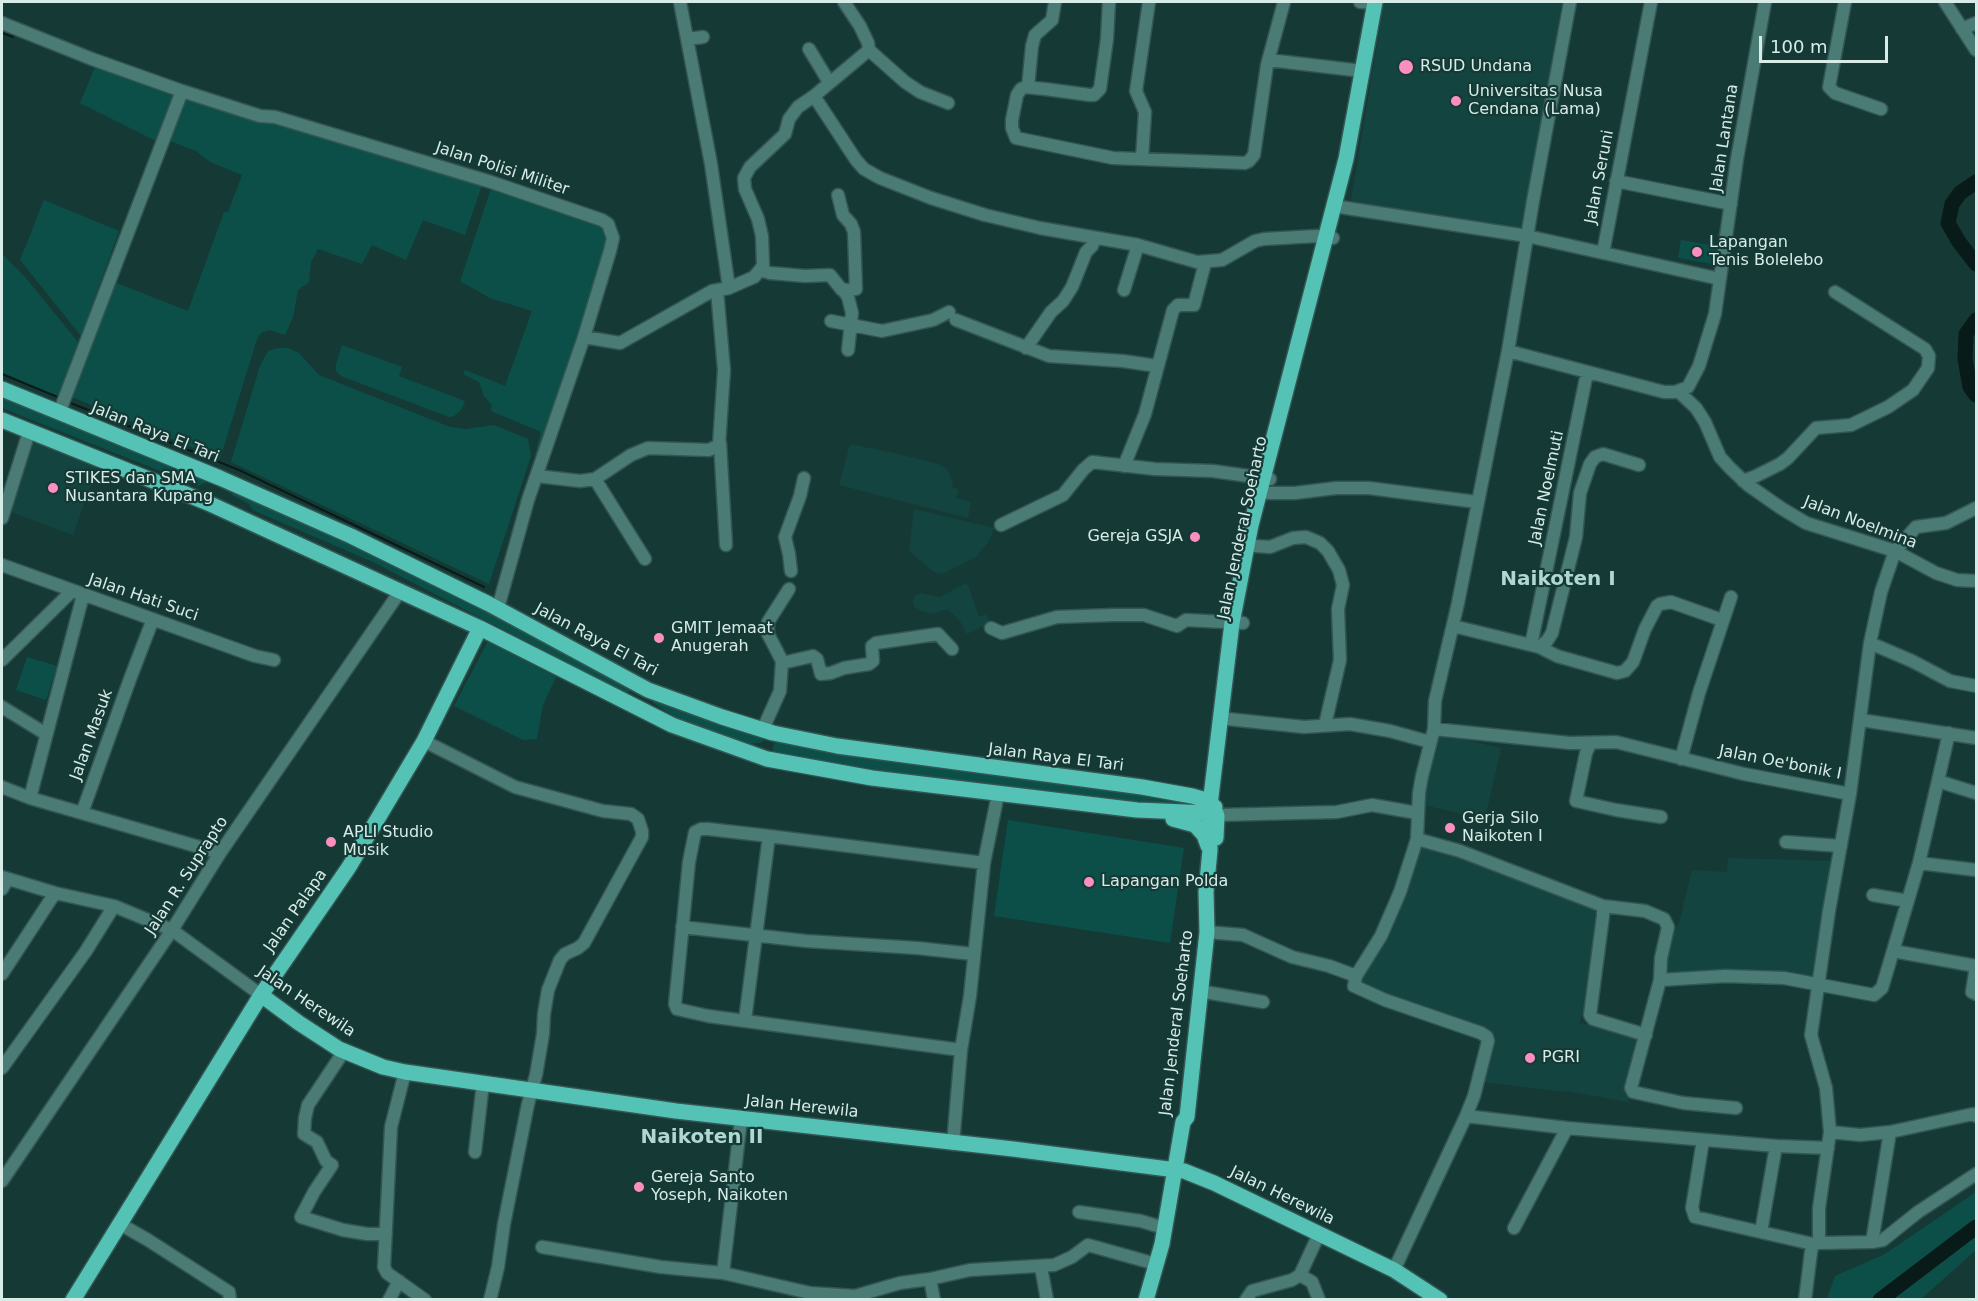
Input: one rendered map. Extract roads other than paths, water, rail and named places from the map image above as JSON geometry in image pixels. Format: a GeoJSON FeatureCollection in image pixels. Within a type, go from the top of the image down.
{"type":"FeatureCollection","features":[{"type":"Feature","properties":{"kind":"main road","name":"Jalan Jenderal Soeharto"},"geometry":{"type":"LineString","coordinates":[[1217,782],[1228,719],[1238,623],[1255,546],[1265,485],[1329,237],[1362,71],[1370,2]]}},
{"type":"Feature","properties":{"kind":"main road","name":"Jalan Jenderal Soeharto"},"geometry":{"type":"LineString","coordinates":[[1329,237],[1340,207],[1349,160],[1346,154]]}},
{"type":"Feature","properties":{"kind":"main road","name":"Jalan Raya El Tari"},"geometry":{"type":"LineString","coordinates":[[2,389],[62,405],[351,536],[498,608],[648,690],[722,717],[768,731],[848,748],[1143,787],[1213,810]]}},
{"type":"Feature","properties":{"kind":"main road"},"geometry":{"type":"LineString","coordinates":[[2,420],[208,503],[401,590],[639,709],[705,739],[766,759],[872,778],[1137,810],[1213,810]]}},
{"type":"Feature","properties":{"kind":"main road"},"geometry":{"type":"LineString","coordinates":[[208,503],[220,478]]}},
{"type":"Feature","properties":{"kind":"main road","name":"Jalan Jenderal Soeharto"},"geometry":{"type":"LineString","coordinates":[[1146,1299],[1191,1125],[1187,1117],[1207,932],[1213,810],[1251,525],[1265,485]]}},
{"type":"Feature","properties":{"kind":"main road","name":"Jalan Palapa"},"geometry":{"type":"LineString","coordinates":[[72,1299],[261,995],[349,867],[424,741],[480,628]]}},
{"type":"Feature","properties":{"kind":"main road"},"geometry":{"type":"LineString","coordinates":[[639,709],[648,690]]}},
{"type":"Feature","properties":{"kind":"main road"},"geometry":{"type":"LineString","coordinates":[[766,759],[768,731]]}},
{"type":"Feature","properties":{"kind":"main road"},"geometry":{"type":"LineString","coordinates":[[1143,787],[1192,788],[1217,782]]}},
{"type":"Feature","properties":{"kind":"main road"},"geometry":{"type":"LineString","coordinates":[[1137,810],[1191,823],[1213,846]]}},
{"type":"Feature","properties":{"kind":"main road","name":"Jalan Herewila"},"geometry":{"type":"LineString","coordinates":[[261,995],[299,1023],[347,1052],[368,1062],[405,1072],[741,1119],[1180,1171],[1214,1183],[1394,1270],[1440,1299]]}},
{"type":"Feature","properties":{"kind":"street"},"geometry":{"type":"LineString","coordinates":[[680,2],[711,164],[723,289],[724,370],[720,443],[726,545]]}},
{"type":"Feature","properties":{"kind":"street"},"geometry":{"type":"LineString","coordinates":[[844,2],[860,26],[869,50],[905,82],[920,92],[948,103]]}},
{"type":"Feature","properties":{"kind":"street"},"geometry":{"type":"LineString","coordinates":[[1028,87],[1035,35],[1052,20],[1055,2]]}},
{"type":"Feature","properties":{"kind":"street"},"geometry":{"type":"LineString","coordinates":[[1109,2],[1106,51],[1098,92],[1090,95],[1028,87],[1021,89],[1017,95],[1012,128],[1016,138],[1113,158],[1245,163],[1249,161],[1254,155],[1269,60],[1284,2]]}},
{"type":"Feature","properties":{"kind":"street"},"geometry":{"type":"LineString","coordinates":[[1143,159],[1145,112],[1136,91],[1149,2]]}},
{"type":"Feature","properties":{"kind":"street"},"geometry":{"type":"LineString","coordinates":[[1394,1270],[1466,1116],[1484,1060],[1487,1037],[1356,989],[1354,986],[1356,976],[1381,936],[1389,918],[1417,838],[1417,813],[1422,776],[1434,729],[1435,701],[1453,626],[1508,351],[1570,2]]}},
{"type":"Feature","properties":{"kind":"street","name":"Jalan Seruni"},"geometry":{"type":"LineString","coordinates":[[1603,254],[1651,2]]}},
{"type":"Feature","properties":{"kind":"street","name":"Jalan Lantana"},"geometry":{"type":"LineString","coordinates":[[1678,391],[1688,387],[1699,366],[1714,314],[1765,2]]}},
{"type":"Feature","properties":{"kind":"street"},"geometry":{"type":"LineString","coordinates":[[1845,2],[1829,87],[1834,93],[1881,109]]}},
{"type":"Feature","properties":{"kind":"street"},"geometry":{"type":"LineString","coordinates":[[1945,2],[1977,50]]}},
{"type":"Feature","properties":{"kind":"street","name":"Jalan Polisi Militer"},"geometry":{"type":"LineString","coordinates":[[2,23],[92,59],[182,91],[260,116],[275,117],[491,182],[602,220],[611,229],[613,238],[584,337],[537,477],[498,608]]}},
{"type":"Feature","properties":{"kind":"street"},"geometry":{"type":"LineString","coordinates":[[1962,29],[1977,23]]}},
{"type":"Feature","properties":{"kind":"street"},"geometry":{"type":"LineString","coordinates":[[688,39],[703,37]]}},
{"type":"Feature","properties":{"kind":"street"},"geometry":{"type":"LineString","coordinates":[[808,50],[829,82]]}},
{"type":"Feature","properties":{"kind":"street"},"geometry":{"type":"LineString","coordinates":[[584,337],[620,343],[677,310],[754,277],[763,265],[762,236],[758,219],[745,189],[744,178],[750,166],[785,134],[798,106],[814,96],[869,50]]}},
{"type":"Feature","properties":{"kind":"street"},"geometry":{"type":"LineString","coordinates":[[1269,60],[1362,71]]}},
{"type":"Feature","properties":{"kind":"street"},"geometry":{"type":"LineString","coordinates":[[62,405],[182,91]]}},
{"type":"Feature","properties":{"kind":"street"},"geometry":{"type":"LineString","coordinates":[[814,96],[860,166],[880,178],[984,215],[1138,245],[1177,258],[1205,263],[1230,257],[1255,241],[1329,237]]}},
{"type":"Feature","properties":{"kind":"street"},"geometry":{"type":"LineString","coordinates":[[1616,181],[1731,204]]}},
{"type":"Feature","properties":{"kind":"street"},"geometry":{"type":"LineString","coordinates":[[838,195],[843,215],[851,224],[854,232],[856,289],[844,291]]}},
{"type":"Feature","properties":{"kind":"street"},"geometry":{"type":"LineString","coordinates":[[1340,207],[1527,236],[1720,279]]}},
{"type":"Feature","properties":{"kind":"street"},"geometry":{"type":"LineString","coordinates":[[1026,348],[1072,287],[1086,252],[1092,246],[1095,237]]}},
{"type":"Feature","properties":{"kind":"street"},"geometry":{"type":"LineString","coordinates":[[1124,290],[1138,245]]}},
{"type":"Feature","properties":{"kind":"street"},"geometry":{"type":"LineString","coordinates":[[1124,466],[1143,422],[1173,310],[1178,305],[1194,305],[1205,263]]}},
{"type":"Feature","properties":{"kind":"street"},"geometry":{"type":"LineString","coordinates":[[760,270],[802,275],[830,274],[844,291],[850,304],[854,325],[848,350]]}},
{"type":"Feature","properties":{"kind":"street"},"geometry":{"type":"LineString","coordinates":[[1743,481],[1780,464],[1816,428],[1851,425],[1888,407],[1913,390],[1928,368],[1929,356],[1925,349],[1835,292]]}},
{"type":"Feature","properties":{"kind":"street"},"geometry":{"type":"LineString","coordinates":[[831,321],[882,331],[952,316],[1049,356],[1123,361],[1157,366]]}},
{"type":"Feature","properties":{"kind":"street"},"geometry":{"type":"LineString","coordinates":[[1508,351],[1664,392],[1678,391]]}},
{"type":"Feature","properties":{"kind":"street","name":"Jalan Noelmuti"},"geometry":{"type":"LineString","coordinates":[[1535,646],[1543,589],[1587,373]]}},
{"type":"Feature","properties":{"kind":"street","name":"Jalan Noelmina"},"geometry":{"type":"LineString","coordinates":[[1678,391],[1696,408],[1720,456],[1743,481],[1781,508],[1806,523],[1895,551],[1936,573],[1958,580],[1977,581]]}},
{"type":"Feature","properties":{"kind":"street"},"geometry":{"type":"LineString","coordinates":[[2,518],[29,432]]}},
{"type":"Feature","properties":{"kind":"street"},"geometry":{"type":"LineString","coordinates":[[537,477],[595,479],[631,455],[648,448],[709,450],[720,443]]}},
{"type":"Feature","properties":{"kind":"street"},"geometry":{"type":"LineString","coordinates":[[1535,646],[1547,641],[1552,633],[1576,537],[1580,493],[1590,464],[1595,457],[1603,454],[1639,465]]}},
{"type":"Feature","properties":{"kind":"street"},"geometry":{"type":"LineString","coordinates":[[1570,459],[1590,464]]}},
{"type":"Feature","properties":{"kind":"street"},"geometry":{"type":"LineString","coordinates":[[1001,525],[1063,495],[1092,462],[1212,471],[1295,494],[1336,488],[1369,488],[1477,502]]}},
{"type":"Feature","properties":{"kind":"street"},"geometry":{"type":"LineString","coordinates":[[790,571],[785,537],[804,478]]}},
{"type":"Feature","properties":{"kind":"street"},"geometry":{"type":"LineString","coordinates":[[595,479],[645,559]]}},
{"type":"Feature","properties":{"kind":"street","name":"Jalan Oe'bonik I"},"geometry":{"type":"LineString","coordinates":[[1434,729],[1590,744],[1616,742],[1744,774],[1850,794],[1870,643],[1881,592],[1895,551],[1916,527],[1946,524],[1977,508]]}},
{"type":"Feature","properties":{"kind":"street"},"geometry":{"type":"LineString","coordinates":[[1555,533],[1576,537]]}},
{"type":"Feature","properties":{"kind":"street"},"geometry":{"type":"LineString","coordinates":[[1255,546],[1270,547],[1293,538],[1306,537],[1320,543],[1328,551],[1339,570],[1343,585],[1338,609],[1340,660],[1325,725]]}},
{"type":"Feature","properties":{"kind":"street","name":"Jalan Hati Suci"},"geometry":{"type":"LineString","coordinates":[[2,566],[255,656],[274,660]]}},
{"type":"Feature","properties":{"kind":"street"},"geometry":{"type":"LineString","coordinates":[[768,731],[780,691],[782,663],[768,634],[768,622],[789,589]]}},
{"type":"Feature","properties":{"kind":"street"},"geometry":{"type":"LineString","coordinates":[[1543,589],[1562,593]]}},
{"type":"Feature","properties":{"kind":"street","name":"Jalan R. Suprapto"},"geometry":{"type":"LineString","coordinates":[[2,1179],[172,930],[220,853],[401,590]]}},
{"type":"Feature","properties":{"kind":"street"},"geometry":{"type":"LineString","coordinates":[[2,660],[78,593]]}},
{"type":"Feature","properties":{"kind":"street"},"geometry":{"type":"LineString","coordinates":[[30,798],[78,593]]}},
{"type":"Feature","properties":{"kind":"street"},"geometry":{"type":"LineString","coordinates":[[1681,759],[1722,620],[1731,597]]}},
{"type":"Feature","properties":{"kind":"street"},"geometry":{"type":"LineString","coordinates":[[1453,626],[1535,646],[1557,656],[1617,673],[1625,671],[1633,662],[1645,629],[1660,604],[1671,603],[1722,620]]}},
{"type":"Feature","properties":{"kind":"street"},"geometry":{"type":"LineString","coordinates":[[991,628],[1002,633],[1057,617],[1113,615],[1144,615],[1177,626],[1186,620],[1238,623]]}},
{"type":"Feature","properties":{"kind":"street","name":"Jalan Masuk"},"geometry":{"type":"LineString","coordinates":[[82,813],[153,619]]}},
{"type":"Feature","properties":{"kind":"street"},"geometry":{"type":"LineString","coordinates":[[782,663],[813,656],[817,659],[821,674],[831,673],[844,668],[869,664],[873,661],[872,646],[876,643],[938,634],[952,649]]}},
{"type":"Feature","properties":{"kind":"street"},"geometry":{"type":"LineString","coordinates":[[1870,643],[1950,681],[1977,686]]}},
{"type":"Feature","properties":{"kind":"street"},"geometry":{"type":"LineString","coordinates":[[2,707],[46,734]]}},
{"type":"Feature","properties":{"kind":"street"},"geometry":{"type":"LineString","coordinates":[[1228,719],[1289,726],[1350,724],[1430,742]]}},
{"type":"Feature","properties":{"kind":"street"},"geometry":{"type":"LineString","coordinates":[[1861,720],[1977,738]]}},
{"type":"Feature","properties":{"kind":"street"},"geometry":{"type":"LineString","coordinates":[[1660,980],[1753,976],[1820,984],[1874,995],[1882,988],[1919,863],[1949,733]]}},
{"type":"Feature","properties":{"kind":"street"},"geometry":{"type":"LineString","coordinates":[[424,741],[515,787],[603,811],[631,814],[638,819],[642,827],[642,837],[584,943],[565,954],[557,967],[546,1000],[543,1034],[490,1299]]}},
{"type":"Feature","properties":{"kind":"street"},"geometry":{"type":"LineString","coordinates":[[1590,744],[1576,801],[1661,817]]}},
{"type":"Feature","properties":{"kind":"street"},"geometry":{"type":"LineString","coordinates":[[1938,782],[1977,793]]}},
{"type":"Feature","properties":{"kind":"street"},"geometry":{"type":"LineString","coordinates":[[2,787],[30,798],[220,853]]}},
{"type":"Feature","properties":{"kind":"street"},"geometry":{"type":"LineString","coordinates":[[953,1144],[961,1050],[970,996],[984,863],[998,794]]}},
{"type":"Feature","properties":{"kind":"street"},"geometry":{"type":"LineString","coordinates":[[1805,1299],[1816,1244],[1830,1132],[1823,1075],[1811,1039],[1829,911],[1850,794]]}},
{"type":"Feature","properties":{"kind":"street"},"geometry":{"type":"LineString","coordinates":[[1213,810],[1337,812],[1372,805],[1417,813]]}},
{"type":"Feature","properties":{"kind":"street"},"geometry":{"type":"LineString","coordinates":[[961,1050],[680,1010],[675,1006],[689,862],[695,832],[708,829],[984,863]]}},
{"type":"Feature","properties":{"kind":"street"},"geometry":{"type":"LineString","coordinates":[[745,1020],[769,836]]}},
{"type":"Feature","properties":{"kind":"street"},"geometry":{"type":"LineString","coordinates":[[1417,838],[1460,851],[1603,906],[1645,911],[1664,919],[1668,927],[1661,958],[1660,980],[1632,1088],[1634,1092],[1683,1103],[1736,1108]]}},
{"type":"Feature","properties":{"kind":"street"},"geometry":{"type":"LineString","coordinates":[[1786,842],[1841,846]]}},
{"type":"Feature","properties":{"kind":"street"},"geometry":{"type":"LineString","coordinates":[[1919,863],[1977,870]]}},
{"type":"Feature","properties":{"kind":"street","name":"Jalan Herewila"},"geometry":{"type":"LineString","coordinates":[[4,882],[114,906],[172,930],[261,995]]}},
{"type":"Feature","properties":{"kind":"street"},"geometry":{"type":"LineString","coordinates":[[2,974],[55,892]]}},
{"type":"Feature","properties":{"kind":"street"},"geometry":{"type":"LineString","coordinates":[[1873,895],[1908,901]]}},
{"type":"Feature","properties":{"kind":"street"},"geometry":{"type":"LineString","coordinates":[[2,1068],[86,951],[114,906]]}},
{"type":"Feature","properties":{"kind":"street"},"geometry":{"type":"LineString","coordinates":[[1603,906],[1590,1016],[1593,1019],[1646,1035]]}},
{"type":"Feature","properties":{"kind":"street"},"geometry":{"type":"LineString","coordinates":[[682,927],[806,941],[973,954]]}},
{"type":"Feature","properties":{"kind":"street"},"geometry":{"type":"LineString","coordinates":[[1207,932],[1243,935],[1292,957],[1329,966],[1356,976]]}},
{"type":"Feature","properties":{"kind":"street"},"geometry":{"type":"LineString","coordinates":[[1893,951],[1976,966],[1972,992],[1977,994]]}},
{"type":"Feature","properties":{"kind":"street"},"geometry":{"type":"LineString","coordinates":[[1199,991],[1263,1002]]}},
{"type":"Feature","properties":{"kind":"street"},"geometry":{"type":"LineString","coordinates":[[347,1052],[308,1105],[304,1134],[319,1146],[329,1163],[300,1217],[343,1230],[386,1234]]}},
{"type":"Feature","properties":{"kind":"street"},"geometry":{"type":"LineString","coordinates":[[405,1072],[392,1127],[385,1270],[426,1299]]}},
{"type":"Feature","properties":{"kind":"street"},"geometry":{"type":"LineString","coordinates":[[476,1152],[483,1083]]}},
{"type":"Feature","properties":{"kind":"street"},"geometry":{"type":"LineString","coordinates":[[1830,1132],[1860,1135],[1890,1132],[1961,1116],[1972,1114],[1977,1116]]}},
{"type":"Feature","properties":{"kind":"street"},"geometry":{"type":"LineString","coordinates":[[1466,1116],[1567,1128],[1776,1146],[1828,1148]]}},
{"type":"Feature","properties":{"kind":"street"},"geometry":{"type":"LineString","coordinates":[[723,1273],[741,1119]]}},
{"type":"Feature","properties":{"kind":"street"},"geometry":{"type":"LineString","coordinates":[[1514,1228],[1567,1128]]}},
{"type":"Feature","properties":{"kind":"street"},"geometry":{"type":"LineString","coordinates":[[1872,1242],[1890,1132]]}},
{"type":"Feature","properties":{"kind":"street"},"geometry":{"type":"LineString","coordinates":[[1703,1140],[1692,1208],[1695,1217],[1816,1244],[1882,1240],[1918,1212],[1977,1174]]}},
{"type":"Feature","properties":{"kind":"street"},"geometry":{"type":"LineString","coordinates":[[1761,1232],[1776,1146]]}},
{"type":"Feature","properties":{"kind":"street"},"geometry":{"type":"LineString","coordinates":[[1079,1212],[1141,1221],[1163,1236]]}},
{"type":"Feature","properties":{"kind":"street"},"geometry":{"type":"LineString","coordinates":[[120,1224],[229,1292],[230,1299]]}},
{"type":"Feature","properties":{"kind":"street"},"geometry":{"type":"LineString","coordinates":[[1246,1299],[1252,1291],[1292,1280],[1300,1275],[1319,1234]]}},
{"type":"Feature","properties":{"kind":"street"},"geometry":{"type":"LineString","coordinates":[[542,1247],[642,1265],[723,1273],[810,1293],[855,1296],[900,1283],[970,1270],[1041,1267],[1061,1263],[1088,1245],[1156,1264]]}},
{"type":"Feature","properties":{"kind":"street"},"geometry":{"type":"LineString","coordinates":[[1041,1267],[1047,1299]]}},
{"type":"Feature","properties":{"kind":"street"},"geometry":{"type":"LineString","coordinates":[[1300,1275],[1312,1282],[1319,1299]]}},
{"type":"Feature","properties":{"kind":"street"},"geometry":{"type":"LineString","coordinates":[[930,1279],[934,1299]]}},
{"type":"Feature","properties":{"kind":"street"},"geometry":{"type":"LineString","coordinates":[[389,1299],[399,1281]]}},
{"type":"Feature","properties":{"kind":"waterway"},"geometry":{"type":"LineString","coordinates":[[2,33],[13,37]]}},
{"type":"Feature","properties":{"kind":"waterway"},"geometry":{"type":"LineString","coordinates":[[1976,182],[1960,193],[1952,204],[1948,223],[1976,264]]}},
{"type":"Feature","properties":{"kind":"waterway"},"geometry":{"type":"LineString","coordinates":[[1976,320],[1966,334],[1965,359],[1970,387],[1976,395]]}},
{"type":"Feature","properties":{"kind":"waterway"},"geometry":{"type":"LineString","coordinates":[[2,374],[60,398]]}},
{"type":"Feature","properties":{"kind":"waterway"},"geometry":{"type":"LineString","coordinates":[[68,402],[239,470],[484,587]]}},
{"type":"Feature","properties":{"kind":"waterway"},"geometry":{"type":"LineString","coordinates":[[1880,1300],[1976,1227]]}},
{"type":"Feature","properties":{"kind":"place","name":"RSUD Undana"},"geometry":{"type":"Point","coordinates":[1406,67]}},
{"type":"Feature","properties":{"kind":"place","name":"Universitas Nusa Cendana (Lama)"},"geometry":{"type":"Point","coordinates":[1456,101]}},
{"type":"Feature","properties":{"kind":"place","name":"Lapangan Tenis Bolelebo"},"geometry":{"type":"Point","coordinates":[1697,252]}},
{"type":"Feature","properties":{"kind":"place","name":"STIKES dan SMA Nusantara Kupang"},"geometry":{"type":"Point","coordinates":[53,488]}},
{"type":"Feature","properties":{"kind":"place","name":"Gereja GSJA"},"geometry":{"type":"Point","coordinates":[1195,537]}},
{"type":"Feature","properties":{"kind":"place","name":"GMIT Jemaat Anugerah"},"geometry":{"type":"Point","coordinates":[659,638]}},
{"type":"Feature","properties":{"kind":"place","name":"Gerja Silo Naikoten I"},"geometry":{"type":"Point","coordinates":[1450,828]}},
{"type":"Feature","properties":{"kind":"place","name":"APLI Studio Musik"},"geometry":{"type":"Point","coordinates":[331,842]}},
{"type":"Feature","properties":{"kind":"place","name":"Lapangan Polda"},"geometry":{"type":"Point","coordinates":[1089,882]}},
{"type":"Feature","properties":{"kind":"place","name":"PGRI"},"geometry":{"type":"Point","coordinates":[1530,1058]}},
{"type":"Feature","properties":{"kind":"place","name":"Gereja Santo Yoseph, Naikoten"},"geometry":{"type":"Point","coordinates":[639,1187]}},
{"type":"Feature","properties":{"kind":"district","name":"Naikoten I"},"geometry":{"type":"Point","coordinates":[1558,580]}},
{"type":"Feature","properties":{"kind":"district","name":"Naikoten II"},"geometry":{"type":"Point","coordinates":[702,1138]}}]}
